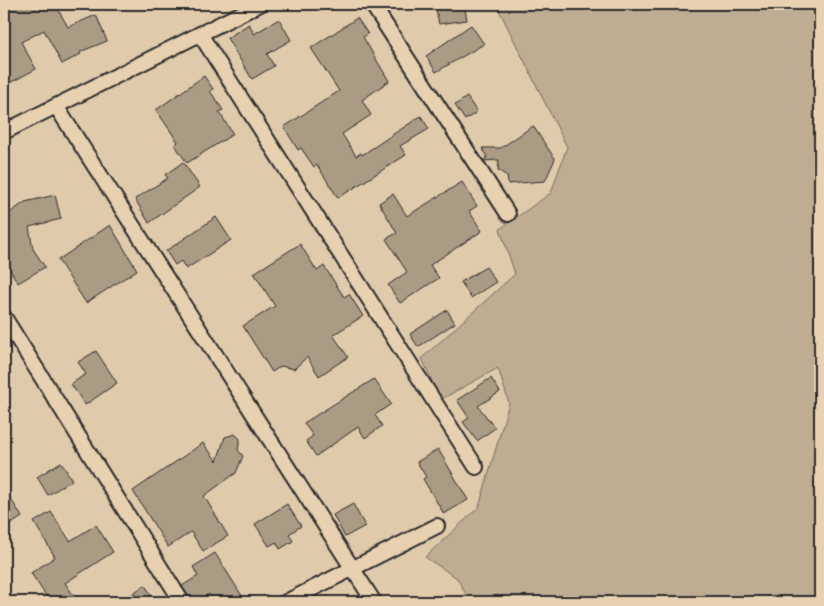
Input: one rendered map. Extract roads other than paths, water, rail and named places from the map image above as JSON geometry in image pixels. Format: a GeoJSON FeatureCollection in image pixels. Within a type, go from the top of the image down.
{"type":"FeatureCollection","features":[{"type":"Feature","properties":{"kind":"street"},"geometry":{"type":"LineString","coordinates":[[4,132],[260,4]]}},
{"type":"Feature","properties":{"kind":"street"},"geometry":{"type":"LineString","coordinates":[[372,4],[508,214]]}},
{"type":"Feature","properties":{"kind":"street"},"geometry":{"type":"LineString","coordinates":[[200,34],[476,467]]}},
{"type":"Feature","properties":{"kind":"street"},"geometry":{"type":"LineString","coordinates":[[56,106],[374,602]]}},
{"type":"Feature","properties":{"kind":"street"},"geometry":{"type":"LineString","coordinates":[[4,316],[182,602]]}},
{"type":"Feature","properties":{"kind":"street"},"geometry":{"type":"LineString","coordinates":[[286,602],[437,526]]}}]}
